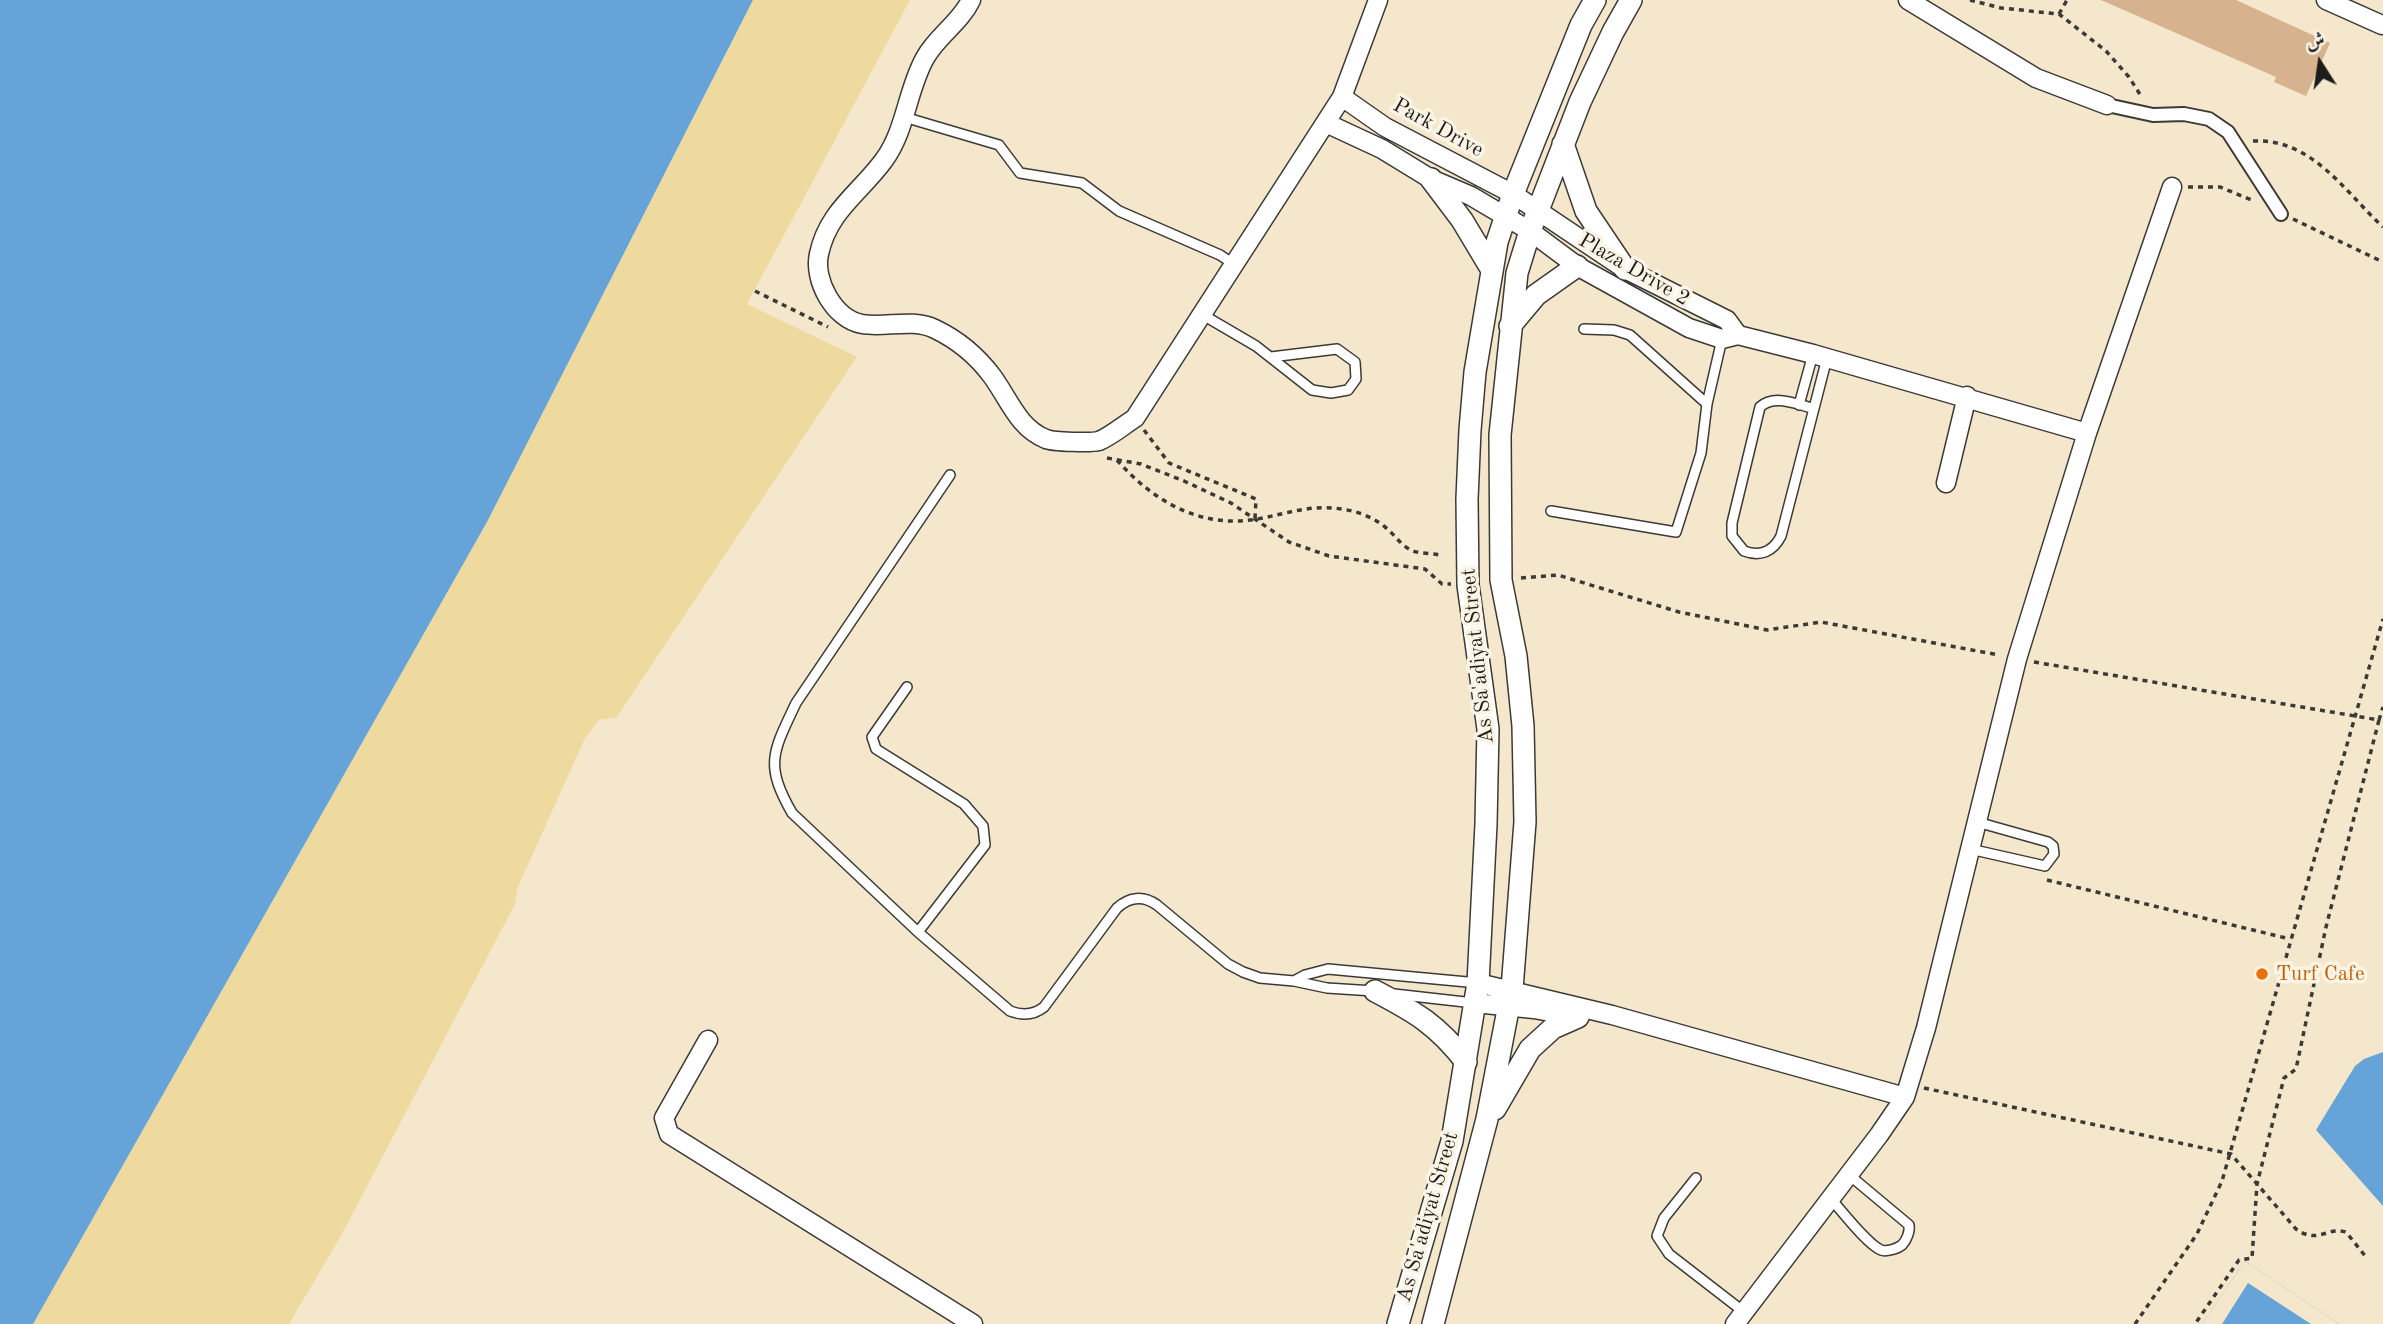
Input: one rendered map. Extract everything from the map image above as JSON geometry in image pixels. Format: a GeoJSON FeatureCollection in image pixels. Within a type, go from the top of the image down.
{"type":"FeatureCollection","features":[{"type":"Feature","properties":{"kind":"street"},"geometry":{"type":"LineString","coordinates":[[971,0],[965,13],[928,54],[914,79],[898,138],[885,160],[832,217],[818,256],[823,291],[840,313],[861,324],[901,323],[933,328],[966,348],[992,376],[1017,418],[1047,440],[1098,442],[1135,418],[1326,123],[1342,97],[1378,0]]}},
{"type":"Feature","properties":{"kind":"street","name":"As Sa'adiyat Street"},"geometry":{"type":"LineString","coordinates":[[1398,1324],[1452,1141],[1477,993],[1488,729],[1468,584],[1470,430],[1475,372],[1497,242],[1513,194],[1581,25],[1595,0]]}},
{"type":"Feature","properties":{"kind":"street","name":"As Sa'adiyat Street"},"geometry":{"type":"LineString","coordinates":[[1438,1319],[1488,1119],[1511,998],[1525,822],[1523,726],[1516,656],[1501,580],[1500,435],[1517,273],[1563,144],[1607,44],[1632,0]]}},
{"type":"Feature","properties":{"kind":"street"},"geometry":{"type":"LineString","coordinates":[[1908,0],[2036,78],[2107,105],[2153,115],[2184,114],[2209,119],[2228,132],[2281,214]]}},
{"type":"Feature","properties":{"kind":"street"},"geometry":{"type":"LineString","coordinates":[[2326,0],[2382,25]]}},
{"type":"Feature","properties":{"kind":"street","name":"Park Drive"},"geometry":{"type":"LineString","coordinates":[[1342,97],[1385,127],[1513,194],[1538,210]]}},
{"type":"Feature","properties":{"kind":"street"},"geometry":{"type":"LineString","coordinates":[[1326,123],[1382,149],[1431,178],[1506,216]]}},
{"type":"Feature","properties":{"kind":"street"},"geometry":{"type":"LineString","coordinates":[[1563,144],[1586,211],[1625,269]]}},
{"type":"Feature","properties":{"kind":"street"},"geometry":{"type":"LineString","coordinates":[[1431,178],[1462,220],[1492,270]]}},
{"type":"Feature","properties":{"kind":"street"},"geometry":{"type":"LineString","coordinates":[[1740,1318],[1848,1174],[1906,1091],[1926,1028],[2017,659],[2087,433],[2172,187]]}},
{"type":"Feature","properties":{"kind":"street","name":"Plaza Drive 2"},"geometry":{"type":"LineString","coordinates":[[1538,210],[1625,269],[1727,320],[1730,337]]}},
{"type":"Feature","properties":{"kind":"street","name":"Plaza Drive 2"},"geometry":{"type":"LineString","coordinates":[[1506,216],[1577,266],[1689,328],[1820,356],[2087,433]]}},
{"type":"Feature","properties":{"kind":"street"},"geometry":{"type":"LineString","coordinates":[[1510,326],[1536,295],[1577,266]]}},
{"type":"Feature","properties":{"kind":"street"},"geometry":{"type":"LineString","coordinates":[[1946,483],[1966,396]]}},
{"type":"Feature","properties":{"kind":"street"},"geometry":{"type":"LineString","coordinates":[[1375,991],[1410,1009],[1433,1025],[1451,1042],[1466,1062]]}},
{"type":"Feature","properties":{"kind":"street"},"geometry":{"type":"LineString","coordinates":[[1477,993],[1612,1014],[1696,1039],[1906,1091]]}},
{"type":"Feature","properties":{"kind":"street"},"geometry":{"type":"LineString","coordinates":[[1511,998],[1649,1034],[1696,1039]]}},
{"type":"Feature","properties":{"kind":"street"},"geometry":{"type":"LineString","coordinates":[[1488,1119],[1530,1049],[1553,1027],[1578,1017]]}},
{"type":"Feature","properties":{"kind":"street"},"geometry":{"type":"LineString","coordinates":[[708,1040],[664,1118],[669,1134],[974,1324]]}},
{"type":"Feature","properties":{"kind":"lane"},"geometry":{"type":"LineString","coordinates":[[904,117],[999,145],[1020,173],[1082,183],[1119,211],[1220,255],[1235,265]]}},
{"type":"Feature","properties":{"kind":"lane"},"geometry":{"type":"LineString","coordinates":[[1202,315],[1256,346],[1270,357],[1312,390],[1331,393],[1348,390],[1356,379],[1354,362],[1337,349],[1270,357]]}},
{"type":"Feature","properties":{"kind":"lane"},"geometry":{"type":"LineString","coordinates":[[1584,329],[1614,330],[1630,335],[1707,404]]}},
{"type":"Feature","properties":{"kind":"lane"},"geometry":{"type":"LineString","coordinates":[[1551,511],[1676,532],[1701,453],[1707,404],[1730,337]]}},
{"type":"Feature","properties":{"kind":"lane"},"geometry":{"type":"LineString","coordinates":[[1799,405],[1820,356]]}},
{"type":"Feature","properties":{"kind":"lane"},"geometry":{"type":"LineString","coordinates":[[1812,408],[1770,401],[1760,407],[1757,413],[1731,530],[1738,547],[1750,553],[1769,551],[1780,536],[1812,408],[1820,356]]}},
{"type":"Feature","properties":{"kind":"lane"},"geometry":{"type":"LineString","coordinates":[[950,475],[796,703],[781,736],[773,764],[778,789],[792,813],[918,932],[1010,1012],[1017,1014],[1032,1014],[1045,1007],[1117,908],[1123,902],[1138,898],[1145,898],[1157,905],[1228,964],[1243,972],[1277,981],[1294,981],[1328,988],[1477,993]]}},
{"type":"Feature","properties":{"kind":"lane"},"geometry":{"type":"LineString","coordinates":[[907,688],[872,737],[876,749],[964,804],[983,826],[985,845],[918,932]]}},
{"type":"Feature","properties":{"kind":"lane"},"geometry":{"type":"LineString","coordinates":[[1970,849],[2045,866],[2054,854],[2053,846],[2048,842],[1977,822]]}},
{"type":"Feature","properties":{"kind":"lane"},"geometry":{"type":"LineString","coordinates":[[1294,981],[1305,975],[1328,970],[1477,993]]}},
{"type":"Feature","properties":{"kind":"lane"},"geometry":{"type":"LineString","coordinates":[[1829,1197],[1860,1232],[1881,1250],[1889,1251],[1902,1245],[1910,1231],[1909,1225],[1848,1174]]}},
{"type":"Feature","properties":{"kind":"lane"},"geometry":{"type":"LineString","coordinates":[[1696,1178],[1664,1218],[1657,1236],[1669,1254],[1740,1318]]}},
{"type":"Feature","properties":{"kind":"path"},"geometry":{"type":"LineString","coordinates":[[1970,0],[2001,8],[2059,15],[2106,51],[2130,77],[2153,115]]}},
{"type":"Feature","properties":{"kind":"path"},"geometry":{"type":"LineString","coordinates":[[2059,15],[2067,0]]}},
{"type":"Feature","properties":{"kind":"path"},"geometry":{"type":"LineString","coordinates":[[2234,142],[2264,140],[2312,158],[2341,181],[2362,208],[2383,228]]}},
{"type":"Feature","properties":{"kind":"path"},"geometry":{"type":"LineString","coordinates":[[2172,187],[2220,187],[2383,262]]}},
{"type":"Feature","properties":{"kind":"path"},"geometry":{"type":"LineString","coordinates":[[1135,418],[1169,463],[1256,499],[1255,519]]}},
{"type":"Feature","properties":{"kind":"path"},"geometry":{"type":"LineString","coordinates":[[1116,459],[1135,481],[1156,498],[1178,510],[1204,518],[1231,521],[1255,519],[1313,506],[1341,509],[1363,514],[1385,527],[1411,551],[1440,555]]}},
{"type":"Feature","properties":{"kind":"path"},"geometry":{"type":"LineString","coordinates":[[1501,580],[1558,575],[1679,612],[1767,630],[1821,622],[2017,659],[2379,720]]}},
{"type":"Feature","properties":{"kind":"path"},"geometry":{"type":"LineString","coordinates":[[2135,1324],[2197,1234],[2231,1154],[2383,619]]}},
{"type":"Feature","properties":{"kind":"path"},"geometry":{"type":"LineString","coordinates":[[2195,1324],[2239,1260],[2252,1258],[2257,1184],[2284,1078],[2296,1069],[2326,927],[2383,707]]}},
{"type":"Feature","properties":{"kind":"path"},"geometry":{"type":"LineString","coordinates":[[2035,877],[2290,939]]}},
{"type":"Feature","properties":{"kind":"path"},"geometry":{"type":"LineString","coordinates":[[1906,1091],[2231,1154],[2305,1236],[2317,1237],[2340,1230],[2346,1233],[2366,1257]]}},
{"type":"Feature","properties":{"kind":"sand"},"geometry":{"type":"Polygon","coordinates":[[[753,0],[910,0],[747,304],[857,357],[617,717],[599,720],[585,738],[517,889],[515,904],[342,1234],[289,1324],[33,1324],[487,522],[753,0]]]}},
{"type":"Feature","properties":{"kind":"water"},"geometry":{"type":"Polygon","coordinates":[[[0,0],[753,0],[487,522],[33,1324],[0,1324],[0,0]]]}},
{"type":"Feature","properties":{"kind":"water"},"geometry":{"type":"Polygon","coordinates":[[[2383,1052],[2383,1206],[2316,1130],[2355,1066],[2364,1059],[2383,1052]]]}},
{"type":"Feature","properties":{"kind":"water"},"geometry":{"type":"Polygon","coordinates":[[[2245,1261],[2339,1324],[2202,1324],[2245,1261]]]}},
{"type":"Feature","properties":{"kind":"pier"},"geometry":{"type":"Polygon","coordinates":[[[2245,1261],[2339,1324],[2311,1324],[2248,1283],[2222,1324],[2202,1324],[2245,1261]]]}},
{"type":"Feature","properties":{"kind":"building"},"geometry":{"type":"Polygon","coordinates":[[[2101,0],[2236,0],[2330,43],[2306,96],[2274,82],[2276,77],[2101,0]]]}},
{"type":"Feature","properties":{"kind":"place","name":"Turf Cafe"},"geometry":{"type":"Point","coordinates":[2262,974]}}]}
